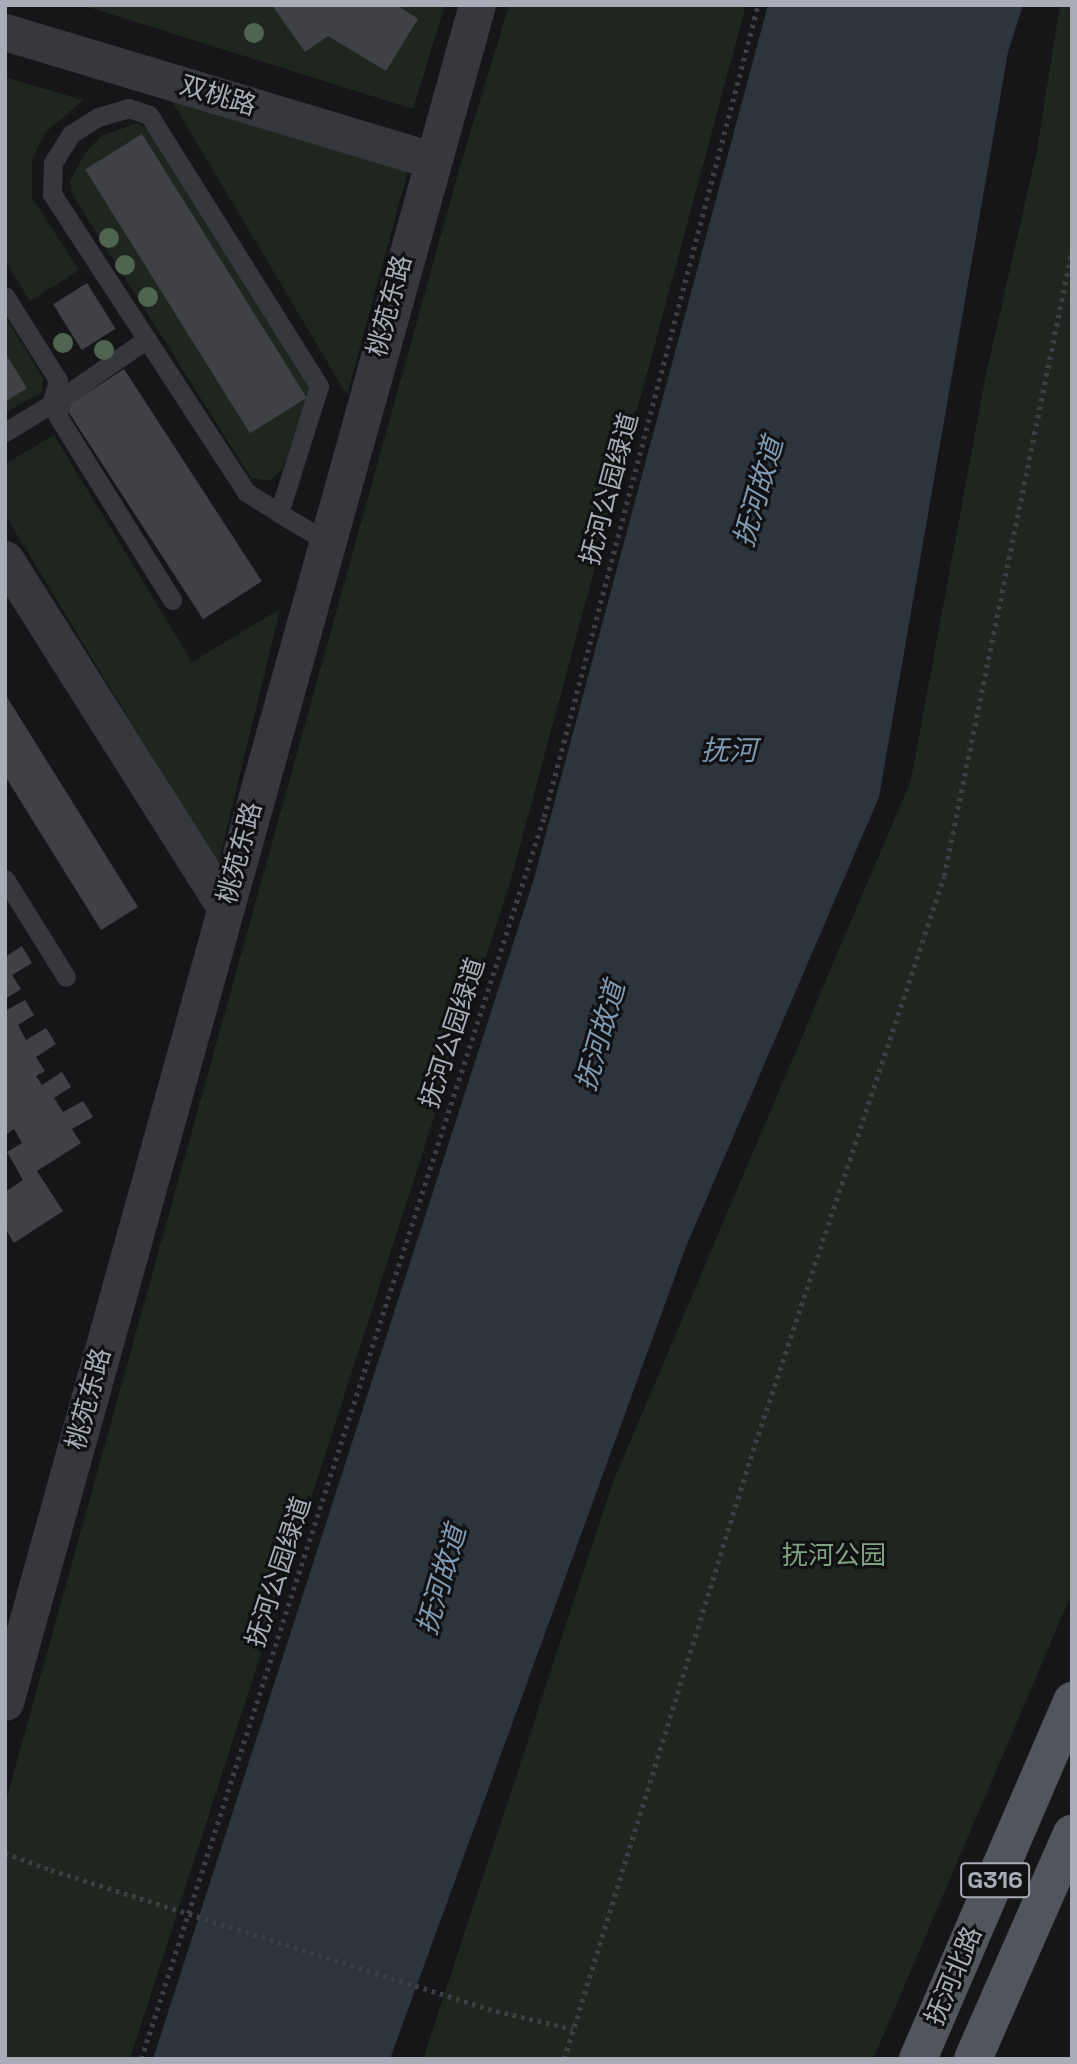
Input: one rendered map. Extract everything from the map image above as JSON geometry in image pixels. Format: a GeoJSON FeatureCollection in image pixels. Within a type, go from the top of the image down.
{"type":"FeatureCollection","features":[{"type":"Feature","properties":{"kind":"main road","name":"抚河北路"},"geometry":{"type":"LineString","coordinates":[[918,2059],[1072,1701]]}},
{"type":"Feature","properties":{"kind":"main road","name":"抚河北路"},"geometry":{"type":"LineString","coordinates":[[973,2059],[1072,1834]]}},
{"type":"Feature","properties":{"kind":"street","name":"桃苑东路"},"geometry":{"type":"LineString","coordinates":[[8,1680],[431,160],[477,5]]}},
{"type":"Feature","properties":{"kind":"street","name":"双桃路"},"geometry":{"type":"LineString","coordinates":[[5,32],[431,160]]}},
{"type":"Feature","properties":{"kind":"street"},"geometry":{"type":"LineString","coordinates":[[5,559],[225,907]]}},
{"type":"Feature","properties":{"kind":"lane"},"geometry":{"type":"LineString","coordinates":[[279,513],[318,386],[149,115],[129,108],[97,117],[71,134],[53,163],[52,194],[246,492],[279,513],[326,541]]}},
{"type":"Feature","properties":{"kind":"lane"},"geometry":{"type":"LineString","coordinates":[[5,296],[58,380],[51,404],[5,432]]}},
{"type":"Feature","properties":{"kind":"lane"},"geometry":{"type":"LineString","coordinates":[[146,339],[63,397],[57,415],[172,600]]}},
{"type":"Feature","properties":{"kind":"lane"},"geometry":{"type":"LineString","coordinates":[[5,879],[66,977]]}},
{"type":"Feature","properties":{"kind":"path","name":"抚河公园绿道"},"geometry":{"type":"LineString","coordinates":[[141,2059],[544,817],[758,5]]}},
{"type":"Feature","properties":{"kind":"path"},"geometry":{"type":"LineString","coordinates":[[564,2059],[750,1459],[944,876],[1072,249]]}},
{"type":"Feature","properties":{"kind":"path"},"geometry":{"type":"LineString","coordinates":[[5,1853],[488,2009],[573,2029]]}},
{"type":"Feature","properties":{"kind":"green space"},"geometry":{"type":"Polygon","coordinates":[[[82,5],[445,5],[413,109],[82,5]]]}},
{"type":"Feature","properties":{"kind":"green space"},"geometry":{"type":"Polygon","coordinates":[[[509,5],[746,5],[512,876],[130,2059],[5,2059],[5,1804],[459,170],[509,5]]]}},
{"type":"Feature","properties":{"kind":"green space","name":"抚河公园"},"geometry":{"type":"Polygon","coordinates":[[[1060,5],[1072,5],[1072,1593],[873,2059],[423,2059],[613,1482],[911,780],[986,374],[1036,155],[1060,5]]]}},
{"type":"Feature","properties":{"kind":"green space"},"geometry":{"type":"Polygon","coordinates":[[[5,77],[83,100],[45,133],[32,160],[32,198],[79,270],[30,301],[5,261],[5,77]]]}},
{"type":"Feature","properties":{"kind":"green space"},"geometry":{"type":"Polygon","coordinates":[[[170,98],[409,167],[347,395],[170,98]]]}},
{"type":"Feature","properties":{"kind":"green space"},"geometry":{"type":"Polygon","coordinates":[[[138,123],[151,131],[311,387],[282,470],[269,481],[251,478],[72,194],[70,181],[85,153],[101,136],[138,123]]]}},
{"type":"Feature","properties":{"kind":"green space"},"geometry":{"type":"Polygon","coordinates":[[[5,316],[43,378],[42,392],[5,413],[5,316]]]}},
{"type":"Feature","properties":{"kind":"green space"},"geometry":{"type":"Polygon","coordinates":[[[54,435],[192,662],[280,609],[218,865],[5,515],[5,464],[54,435]]]}},
{"type":"Feature","properties":{"kind":"water","name":"抚河"},"geometry":{"type":"Polygon","coordinates":[[[768,5],[1023,5],[1008,52],[879,797],[685,1249],[390,2059],[153,2059],[533,882],[768,5]]]}},
{"type":"Feature","properties":{"kind":"building"},"geometry":{"type":"Polygon","coordinates":[[[272,5],[397,5],[418,19],[386,71],[328,36],[305,52],[272,5]]]}},
{"type":"Feature","properties":{"kind":"building"},"geometry":{"type":"Polygon","coordinates":[[[142,134],[307,398],[250,433],[85,170],[142,134]]]}},
{"type":"Feature","properties":{"kind":"building"},"geometry":{"type":"Polygon","coordinates":[[[87,283],[116,329],[82,350],[53,304],[87,283]]]}},
{"type":"Feature","properties":{"kind":"building"},"geometry":{"type":"Polygon","coordinates":[[[5,353],[27,388],[5,402],[5,353]]]}},
{"type":"Feature","properties":{"kind":"building"},"geometry":{"type":"Polygon","coordinates":[[[124,369],[262,581],[203,619],[65,407],[124,369]]]}},
{"type":"Feature","properties":{"kind":"building"},"geometry":{"type":"Polygon","coordinates":[[[5,694],[138,907],[101,930],[5,776],[5,694]]]}},
{"type":"Feature","properties":{"kind":"building"},"geometry":{"type":"Polygon","coordinates":[[[22,946],[32,963],[12,975],[21,989],[5,999],[5,957],[22,946]]]}},
{"type":"Feature","properties":{"kind":"building"},"geometry":{"type":"Polygon","coordinates":[[[25,1000],[34,1015],[18,1025],[26,1040],[46,1028],[56,1044],[36,1057],[45,1071],[36,1076],[42,1085],[62,1072],[71,1087],[54,1098],[63,1112],[83,1101],[93,1117],[72,1129],[81,1143],[37,1171],[63,1211],[14,1243],[5,1228],[5,1192],[23,1180],[7,1152],[22,1143],[14,1129],[5,1135],[5,1011],[25,1000]]]}},
{"type":"Feature","properties":{"kind":"water label","name":"抚河故道"},"geometry":{"type":"Point","coordinates":[758,492]}},
{"type":"Feature","properties":{"kind":"water label","name":"抚河故道"},"geometry":{"type":"Point","coordinates":[600,1036]}},
{"type":"Feature","properties":{"kind":"water label","name":"抚河故道"},"geometry":{"type":"Point","coordinates":[441,1580]}}]}
